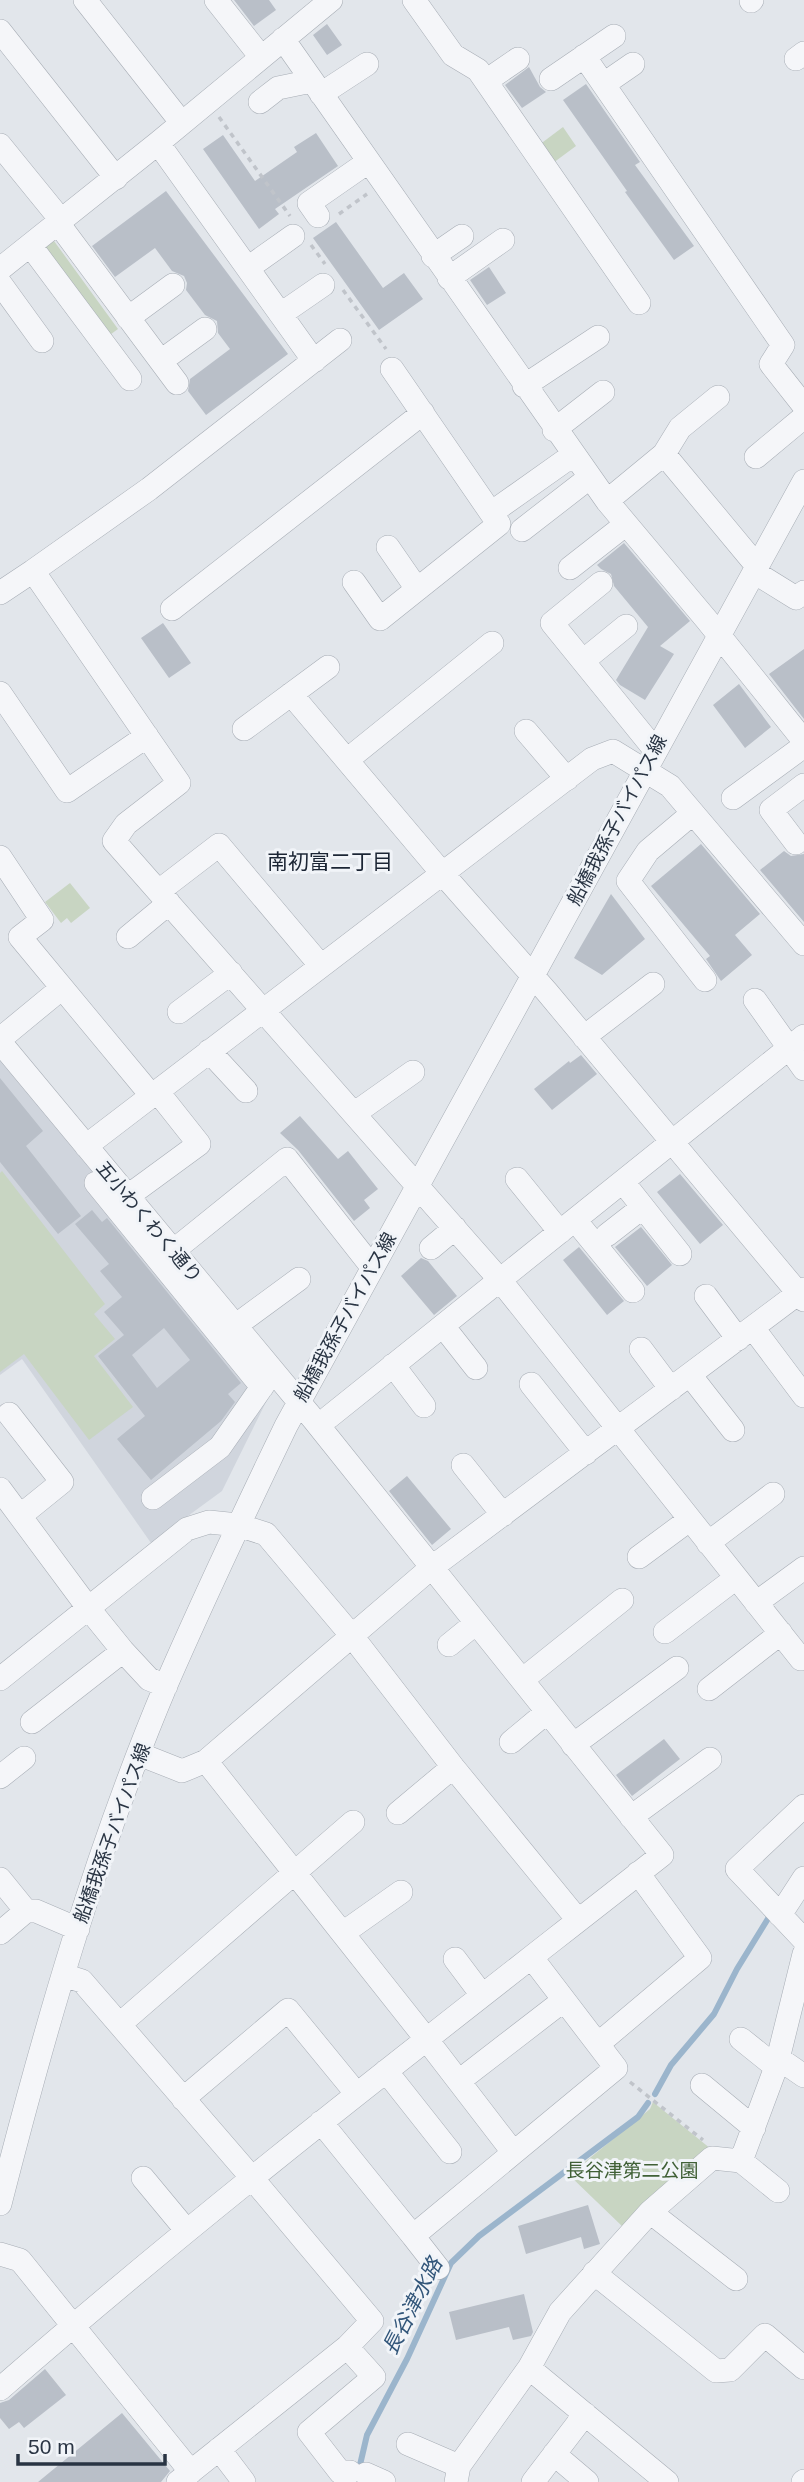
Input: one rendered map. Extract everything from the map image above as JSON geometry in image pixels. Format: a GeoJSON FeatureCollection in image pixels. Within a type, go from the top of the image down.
{"type":"FeatureCollection","features":[{"type":"Feature","properties":{"kind":"street"},"geometry":{"type":"LineString","coordinates":[[85,0],[181,122]]}},
{"type":"Feature","properties":{"kind":"street"},"geometry":{"type":"LineString","coordinates":[[216,0],[261,57]]}},
{"type":"Feature","properties":{"kind":"street"},"geometry":{"type":"LineString","coordinates":[[414,0],[453,55],[478,70],[639,303]]}},
{"type":"Feature","properties":{"kind":"street"},"geometry":{"type":"LineString","coordinates":[[42,341],[1,269],[116,178],[326,1]]}},
{"type":"Feature","properties":{"kind":"street"},"geometry":{"type":"LineString","coordinates":[[0,31],[116,178]]}},
{"type":"Feature","properties":{"kind":"street"},"geometry":{"type":"LineString","coordinates":[[551,79],[614,36]]}},
{"type":"Feature","properties":{"kind":"street"},"geometry":{"type":"LineString","coordinates":[[283,39],[589,478],[625,525],[719,634],[804,743],[733,799]]}},
{"type":"Feature","properties":{"kind":"street"},"geometry":{"type":"LineString","coordinates":[[584,56],[783,345],[771,364],[804,406]]}},
{"type":"Feature","properties":{"kind":"street"},"geometry":{"type":"LineString","coordinates":[[486,81],[519,59]]}},
{"type":"Feature","properties":{"kind":"street"},"geometry":{"type":"LineString","coordinates":[[260,102],[278,89],[316,88],[367,64]]}},
{"type":"Feature","properties":{"kind":"street"},"geometry":{"type":"LineString","coordinates":[[604,85],[633,64]]}},
{"type":"Feature","properties":{"kind":"street"},"geometry":{"type":"LineString","coordinates":[[158,143],[314,361]]}},
{"type":"Feature","properties":{"kind":"street"},"geometry":{"type":"LineString","coordinates":[[0,145],[177,383]]}},
{"type":"Feature","properties":{"kind":"street"},"geometry":{"type":"LineString","coordinates":[[328,215],[309,203],[368,162]]}},
{"type":"Feature","properties":{"kind":"street"},"geometry":{"type":"LineString","coordinates":[[248,268],[293,236]]}},
{"type":"Feature","properties":{"kind":"street"},"geometry":{"type":"LineString","coordinates":[[433,256],[462,236]]}},
{"type":"Feature","properties":{"kind":"street"},"geometry":{"type":"LineString","coordinates":[[449,278],[503,240]]}},
{"type":"Feature","properties":{"kind":"street"},"geometry":{"type":"LineString","coordinates":[[30,246],[130,380]]}},
{"type":"Feature","properties":{"kind":"street"},"geometry":{"type":"LineString","coordinates":[[128,318],[173,285]]}},
{"type":"Feature","properties":{"kind":"street"},"geometry":{"type":"LineString","coordinates":[[281,314],[323,285]]}},
{"type":"Feature","properties":{"kind":"street"},"geometry":{"type":"LineString","coordinates":[[161,361],[205,329]]}},
{"type":"Feature","properties":{"kind":"street"},"geometry":{"type":"LineString","coordinates":[[524,386],[598,337]]}},
{"type":"Feature","properties":{"kind":"street"},"geometry":{"type":"LineString","coordinates":[[0,593],[149,489],[340,340]]}},
{"type":"Feature","properties":{"kind":"street"},"geometry":{"type":"LineString","coordinates":[[355,582],[380,619],[499,524],[392,369]]}},
{"type":"Feature","properties":{"kind":"street"},"geometry":{"type":"LineString","coordinates":[[554,429],[603,392]]}},
{"type":"Feature","properties":{"kind":"street"},"geometry":{"type":"LineString","coordinates":[[607,501],[664,454],[680,428],[718,397]]}},
{"type":"Feature","properties":{"kind":"street"},"geometry":{"type":"LineString","coordinates":[[172,610],[423,413]]}},
{"type":"Feature","properties":{"kind":"street"},"geometry":{"type":"LineString","coordinates":[[756,457],[804,417]]}},
{"type":"Feature","properties":{"kind":"street"},"geometry":{"type":"LineString","coordinates":[[664,454],[755,569],[796,598],[804,592]]}},
{"type":"Feature","properties":{"kind":"street"},"geometry":{"type":"LineString","coordinates":[[491,513],[573,455]]}},
{"type":"Feature","properties":{"kind":"street"},"geometry":{"type":"LineString","coordinates":[[522,530],[589,478]]}},
{"type":"Feature","properties":{"kind":"street","name":"船橋我孫子バイパス線"},"geometry":{"type":"LineString","coordinates":[[0,2204],[29,2091],[78,1929],[139,1754],[166,1686],[238,1525],[372,1267],[804,481]]}},
{"type":"Feature","properties":{"kind":"street"},"geometry":{"type":"LineString","coordinates":[[570,568],[625,525]]}},
{"type":"Feature","properties":{"kind":"street"},"geometry":{"type":"LineString","coordinates":[[388,547],[417,589]]}},
{"type":"Feature","properties":{"kind":"street"},"geometry":{"type":"LineString","coordinates":[[33,571],[179,783],[125,824],[114,841],[500,1280],[801,1659]]}},
{"type":"Feature","properties":{"kind":"street"},"geometry":{"type":"LineString","coordinates":[[601,583],[552,623],[583,661],[670,786],[804,944]]}},
{"type":"Feature","properties":{"kind":"street"},"geometry":{"type":"LineString","coordinates":[[583,661],[626,626]]}},
{"type":"Feature","properties":{"kind":"street"},"geometry":{"type":"LineString","coordinates":[[347,760],[492,643]]}},
{"type":"Feature","properties":{"kind":"street"},"geometry":{"type":"LineString","coordinates":[[244,729],[328,667]]}},
{"type":"Feature","properties":{"kind":"street"},"geometry":{"type":"LineString","coordinates":[[0,693],[67,791],[146,736]]}},
{"type":"Feature","properties":{"kind":"street"},"geometry":{"type":"LineString","coordinates":[[139,1754],[159,1764],[183,1771],[206,1761],[431,1568],[745,1333],[802,1294],[291,694]]}},
{"type":"Feature","properties":{"kind":"street"},"geometry":{"type":"LineString","coordinates":[[526,731],[567,779]]}},
{"type":"Feature","properties":{"kind":"street"},"geometry":{"type":"LineString","coordinates":[[86,1146],[592,759],[613,751],[650,759]]}},
{"type":"Feature","properties":{"kind":"street"},"geometry":{"type":"LineString","coordinates":[[796,843],[771,810],[804,785]]}},
{"type":"Feature","properties":{"kind":"street"},"geometry":{"type":"LineString","coordinates":[[628,881],[648,851],[693,813]]}},
{"type":"Feature","properties":{"kind":"street"},"geometry":{"type":"LineString","coordinates":[[128,937],[164,897],[219,845],[321,966]]}},
{"type":"Feature","properties":{"kind":"street"},"geometry":{"type":"LineString","coordinates":[[0,857],[42,920],[20,937],[151,1095],[161,1096],[199,1144],[128,1196]]}},
{"type":"Feature","properties":{"kind":"street"},"geometry":{"type":"LineString","coordinates":[[596,861],[628,881],[705,980]]}},
{"type":"Feature","properties":{"kind":"street"},"geometry":{"type":"LineString","coordinates":[[179,1012],[231,973]]}},
{"type":"Feature","properties":{"kind":"street"},"geometry":{"type":"LineString","coordinates":[[584,1037],[653,984]]}},
{"type":"Feature","properties":{"kind":"street"},"geometry":{"type":"LineString","coordinates":[[0,1041],[62,988]]}},
{"type":"Feature","properties":{"kind":"street"},"geometry":{"type":"LineString","coordinates":[[755,1000],[797,1042],[804,1069]]}},
{"type":"Feature","properties":{"kind":"street","name":"五小わくわく通り"},"geometry":{"type":"LineString","coordinates":[[0,1041],[235,1326],[268,1379],[299,1403],[662,1855],[638,1873]]}},
{"type":"Feature","properties":{"kind":"street"},"geometry":{"type":"LineString","coordinates":[[329,1417],[797,1042]]}},
{"type":"Feature","properties":{"kind":"street"},"geometry":{"type":"LineString","coordinates":[[209,1051],[246,1091]]}},
{"type":"Feature","properties":{"kind":"street"},"geometry":{"type":"LineString","coordinates":[[0,1065],[268,1379],[220,1447],[153,1498]]}},
{"type":"Feature","properties":{"kind":"street"},"geometry":{"type":"LineString","coordinates":[[355,1113],[413,1072]]}},
{"type":"Feature","properties":{"kind":"street"},"geometry":{"type":"LineString","coordinates":[[173,1251],[287,1159],[372,1267]]}},
{"type":"Feature","properties":{"kind":"street"},"geometry":{"type":"LineString","coordinates":[[517,1179],[633,1291]]}},
{"type":"Feature","properties":{"kind":"street"},"geometry":{"type":"LineString","coordinates":[[623,1182],[680,1254]]}},
{"type":"Feature","properties":{"kind":"street"},"geometry":{"type":"LineString","coordinates":[[607,1235],[643,1207]]}},
{"type":"Feature","properties":{"kind":"street"},"geometry":{"type":"LineString","coordinates":[[431,1248],[455,1228]]}},
{"type":"Feature","properties":{"kind":"street"},"geometry":{"type":"LineString","coordinates":[[235,1326],[299,1279]]}},
{"type":"Feature","properties":{"kind":"street"},"geometry":{"type":"LineString","coordinates":[[706,1296],[804,1396]]}},
{"type":"Feature","properties":{"kind":"street"},"geometry":{"type":"LineString","coordinates":[[443,1325],[476,1368]]}},
{"type":"Feature","properties":{"kind":"street"},"geometry":{"type":"LineString","coordinates":[[641,1349],[671,1389]]}},
{"type":"Feature","properties":{"kind":"street"},"geometry":{"type":"LineString","coordinates":[[393,1365],[424,1406]]}},
{"type":"Feature","properties":{"kind":"street"},"geometry":{"type":"LineString","coordinates":[[690,1376],[733,1430]]}},
{"type":"Feature","properties":{"kind":"street"},"geometry":{"type":"LineString","coordinates":[[531,1384],[586,1453]]}},
{"type":"Feature","properties":{"kind":"street"},"geometry":{"type":"LineString","coordinates":[[9,1413],[62,1482],[20,1516]]}},
{"type":"Feature","properties":{"kind":"street"},"geometry":{"type":"LineString","coordinates":[[463,1465],[503,1515]]}},
{"type":"Feature","properties":{"kind":"street"},"geometry":{"type":"LineString","coordinates":[[0,1489],[123,1651],[149,1679],[166,1686]]}},
{"type":"Feature","properties":{"kind":"street"},"geometry":{"type":"LineString","coordinates":[[708,1543],[773,1494]]}},
{"type":"Feature","properties":{"kind":"street"},"geometry":{"type":"LineString","coordinates":[[639,1557],[690,1520]]}},
{"type":"Feature","properties":{"kind":"street"},"geometry":{"type":"LineString","coordinates":[[0,1679],[187,1529],[209,1522],[238,1525],[266,1534],[352,1636],[453,1767],[578,1920]]}},
{"type":"Feature","properties":{"kind":"street"},"geometry":{"type":"LineString","coordinates":[[756,1603],[804,1568]]}},
{"type":"Feature","properties":{"kind":"street"},"geometry":{"type":"LineString","coordinates":[[665,1632],[736,1578]]}},
{"type":"Feature","properties":{"kind":"street"},"geometry":{"type":"LineString","coordinates":[[522,1680],[622,1600]]}},
{"type":"Feature","properties":{"kind":"street"},"geometry":{"type":"LineString","coordinates":[[449,1645],[476,1623]]}},
{"type":"Feature","properties":{"kind":"street"},"geometry":{"type":"LineString","coordinates":[[709,1689],[781,1633]]}},
{"type":"Feature","properties":{"kind":"street"},"geometry":{"type":"LineString","coordinates":[[32,1722],[123,1651]]}},
{"type":"Feature","properties":{"kind":"street"},"geometry":{"type":"LineString","coordinates":[[573,1745],[677,1668]]}},
{"type":"Feature","properties":{"kind":"street"},"geometry":{"type":"LineString","coordinates":[[510,1742],[547,1712]]}},
{"type":"Feature","properties":{"kind":"street"},"geometry":{"type":"LineString","coordinates":[[0,1777],[24,1758]]}},
{"type":"Feature","properties":{"kind":"street"},"geometry":{"type":"LineString","coordinates":[[631,1817],[710,1759]]}},
{"type":"Feature","properties":{"kind":"street"},"geometry":{"type":"LineString","coordinates":[[206,1761],[513,2152]]}},
{"type":"Feature","properties":{"kind":"street"},"geometry":{"type":"LineString","coordinates":[[398,1813],[453,1767]]}},
{"type":"Feature","properties":{"kind":"street"},"geometry":{"type":"LineString","coordinates":[[804,1807],[737,1869],[804,1940]]}},
{"type":"Feature","properties":{"kind":"street"},"geometry":{"type":"LineString","coordinates":[[120,2024],[353,1822]]}},
{"type":"Feature","properties":{"kind":"street"},"geometry":{"type":"LineString","coordinates":[[0,2389],[72,2325],[356,2093],[638,1873],[700,1958],[598,2044]]}},
{"type":"Feature","properties":{"kind":"street"},"geometry":{"type":"LineString","coordinates":[[780,1914],[804,1878]]}},
{"type":"Feature","properties":{"kind":"street"},"geometry":{"type":"LineString","coordinates":[[0,1879],[26,1911]]}},
{"type":"Feature","properties":{"kind":"street"},"geometry":{"type":"LineString","coordinates":[[343,1933],[401,1892]]}},
{"type":"Feature","properties":{"kind":"street"},"geometry":{"type":"LineString","coordinates":[[0,1933],[26,1911],[36,1911],[78,1929]]}},
{"type":"Feature","properties":{"kind":"street"},"geometry":{"type":"LineString","coordinates":[[734,2160],[754,2128],[777,2063],[804,1954]]}},
{"type":"Feature","properties":{"kind":"street"},"geometry":{"type":"LineString","coordinates":[[413,2236],[616,2068],[532,1958]]}},
{"type":"Feature","properties":{"kind":"street"},"geometry":{"type":"LineString","coordinates":[[455,1959],[482,1995]]}},
{"type":"Feature","properties":{"kind":"street"},"geometry":{"type":"LineString","coordinates":[[0,2254],[20,2260],[185,2477],[347,2347],[372,2322],[82,1981],[64,1975]]}},
{"type":"Feature","properties":{"kind":"street"},"geometry":{"type":"LineString","coordinates":[[459,2081],[564,2000]]}},
{"type":"Feature","properties":{"kind":"street"},"geometry":{"type":"LineString","coordinates":[[183,2099],[288,2010],[356,2093]]}},
{"type":"Feature","properties":{"kind":"street"},"geometry":{"type":"LineString","coordinates":[[741,2039],[804,2077]]}},
{"type":"Feature","properties":{"kind":"street"},"geometry":{"type":"LineString","coordinates":[[386,2071],[450,2152]]}},
{"type":"Feature","properties":{"kind":"street"},"geometry":{"type":"LineString","coordinates":[[702,2085],[754,2128]]}},
{"type":"Feature","properties":{"kind":"street"},"geometry":{"type":"LineString","coordinates":[[321,2122],[438,2268]]}},
{"type":"Feature","properties":{"kind":"street"},"geometry":{"type":"LineString","coordinates":[[408,2444],[457,2474],[529,2368],[560,2312],[650,2212],[712,2158],[734,2160],[778,2191]]}},
{"type":"Feature","properties":{"kind":"street"},"geometry":{"type":"LineString","coordinates":[[143,2178],[187,2231]]}},
{"type":"Feature","properties":{"kind":"street"},"geometry":{"type":"LineString","coordinates":[[650,2212],[736,2279]]}},
{"type":"Feature","properties":{"kind":"street"},"geometry":{"type":"LineString","coordinates":[[594,2273],[716,2371],[730,2370],[765,2335],[804,2368]]}},
{"type":"Feature","properties":{"kind":"street"},"geometry":{"type":"LineString","coordinates":[[347,2347],[374,2377],[309,2432],[340,2472],[367,2476]]}},
{"type":"Feature","properties":{"kind":"street"},"geometry":{"type":"LineString","coordinates":[[529,2368],[667,2482]]}},
{"type":"Feature","properties":{"kind":"street"},"geometry":{"type":"LineString","coordinates":[[533,2482],[585,2414]]}},
{"type":"Feature","properties":{"kind":"street"},"geometry":{"type":"LineString","coordinates":[[219,2449],[244,2482]]}},
{"type":"Feature","properties":{"kind":"street"},"geometry":{"type":"LineString","coordinates":[[554,2454],[587,2482]]}},
{"type":"Feature","properties":{"kind":"path"},"geometry":{"type":"LineString","coordinates":[[328,215],[383,183]]}},
{"type":"Feature","properties":{"kind":"path"},"geometry":{"type":"LineString","coordinates":[[616,2068],[636,2088],[734,2160]]}},
{"type":"Feature","properties":{"kind":"shaded area"},"geometry":{"type":"Polygon","coordinates":[[[0,1057],[271,1392],[222,1491],[151,1543],[22,1359],[0,1375],[0,1057]]]}},
{"type":"Feature","properties":{"kind":"green space"},"geometry":{"type":"Polygon","coordinates":[[[563,127],[576,146],[553,163],[539,145],[563,127]]]}},
{"type":"Feature","properties":{"kind":"green space"},"geometry":{"type":"Polygon","coordinates":[[[54,241],[118,329],[107,337],[43,249],[54,241]]]}},
{"type":"Feature","properties":{"kind":"green space"},"geometry":{"type":"Polygon","coordinates":[[[70,883],[90,908],[71,923],[67,918],[61,923],[45,902],[70,883]]]}},
{"type":"Feature","properties":{"kind":"green space"},"geometry":{"type":"Polygon","coordinates":[[[2,1171],[105,1304],[94,1314],[115,1339],[94,1356],[133,1407],[89,1440],[24,1354],[0,1372],[2,1171]]]}},
{"type":"Feature","properties":{"kind":"green space","name":"長谷津第二公園"},"geometry":{"type":"Polygon","coordinates":[[[653,2102],[711,2149],[623,2227],[569,2175],[650,2109],[653,2102]]]}},
{"type":"Feature","properties":{"kind":"building"},"geometry":{"type":"Polygon","coordinates":[[[234,0],[269,0],[276,10],[254,26],[234,0]]]}},
{"type":"Feature","properties":{"kind":"building"},"geometry":{"type":"Polygon","coordinates":[[[327,24],[342,45],[327,55],[313,35],[327,24]]]}},
{"type":"Feature","properties":{"kind":"building"},"geometry":{"type":"Polygon","coordinates":[[[529,67],[540,87],[546,92],[522,108],[505,85],[529,67]]]}},
{"type":"Feature","properties":{"kind":"building"},"geometry":{"type":"Polygon","coordinates":[[[586,84],[640,162],[635,165],[694,246],[674,260],[563,100],[586,84]]]}},
{"type":"Feature","properties":{"kind":"building"},"geometry":{"type":"Polygon","coordinates":[[[316,133],[338,166],[275,209],[279,214],[259,229],[203,149],[223,135],[255,181],[297,152],[294,147],[316,133]]]}},
{"type":"Feature","properties":{"kind":"building"},"geometry":{"type":"Polygon","coordinates":[[[166,191],[288,354],[206,415],[188,391],[190,379],[230,349],[218,333],[217,321],[205,315],[186,290],[184,276],[172,271],[155,248],[115,277],[92,246],[166,191]]]}},
{"type":"Feature","properties":{"kind":"building"},"geometry":{"type":"Polygon","coordinates":[[[336,222],[383,288],[404,273],[423,299],[379,330],[313,238],[336,222]]]}},
{"type":"Feature","properties":{"kind":"building"},"geometry":{"type":"Polygon","coordinates":[[[489,267],[506,293],[487,305],[470,280],[489,267]]]}},
{"type":"Feature","properties":{"kind":"building"},"geometry":{"type":"Polygon","coordinates":[[[624,543],[690,621],[660,646],[674,654],[645,700],[616,680],[648,627],[614,586],[611,574],[597,565],[624,543]]]}},
{"type":"Feature","properties":{"kind":"building"},"geometry":{"type":"Polygon","coordinates":[[[163,623],[191,663],[169,678],[141,638],[163,623]]]}},
{"type":"Feature","properties":{"kind":"building"},"geometry":{"type":"Polygon","coordinates":[[[804,649],[804,719],[769,674],[804,649]]]}},
{"type":"Feature","properties":{"kind":"building"},"geometry":{"type":"Polygon","coordinates":[[[739,684],[771,727],[745,748],[713,705],[739,684]]]}},
{"type":"Feature","properties":{"kind":"building"},"geometry":{"type":"Polygon","coordinates":[[[701,844],[760,914],[735,935],[752,955],[721,981],[706,959],[710,956],[651,886],[701,844]]]}},
{"type":"Feature","properties":{"kind":"building"},"geometry":{"type":"Polygon","coordinates":[[[784,851],[791,856],[804,854],[804,922],[760,870],[784,851]]]}},
{"type":"Feature","properties":{"kind":"building"},"geometry":{"type":"Polygon","coordinates":[[[611,894],[645,939],[602,975],[574,958],[611,894]]]}},
{"type":"Feature","properties":{"kind":"building"},"geometry":{"type":"Polygon","coordinates":[[[581,1055],[597,1074],[552,1110],[534,1089],[569,1061],[570,1063],[581,1055]]]}},
{"type":"Feature","properties":{"kind":"building"},"geometry":{"type":"Polygon","coordinates":[[[0,1078],[43,1131],[26,1146],[81,1216],[58,1234],[0,1162],[0,1078]]]}},
{"type":"Feature","properties":{"kind":"building"},"geometry":{"type":"Polygon","coordinates":[[[300,1116],[338,1159],[348,1151],[378,1189],[364,1200],[370,1208],[354,1221],[298,1150],[280,1133],[300,1116]]]}},
{"type":"Feature","properties":{"kind":"building"},"geometry":{"type":"Polygon","coordinates":[[[680,1174],[723,1225],[700,1244],[657,1192],[680,1174]]]}},
{"type":"Feature","properties":{"kind":"building"},"geometry":{"type":"Polygon","coordinates":[[[92,1210],[102,1222],[107,1218],[241,1383],[228,1394],[235,1402],[221,1421],[151,1480],[117,1439],[145,1416],[98,1356],[124,1335],[104,1312],[122,1297],[100,1271],[109,1264],[75,1224],[92,1210]],[[164,1328],[132,1355],[157,1388],[190,1360],[164,1328]]]}},
{"type":"Feature","properties":{"kind":"building"},"geometry":{"type":"Polygon","coordinates":[[[641,1227],[672,1265],[647,1286],[615,1247],[641,1227]]]}},
{"type":"Feature","properties":{"kind":"building"},"geometry":{"type":"Polygon","coordinates":[[[579,1247],[624,1301],[607,1315],[563,1260],[579,1247]]]}},
{"type":"Feature","properties":{"kind":"building"},"geometry":{"type":"Polygon","coordinates":[[[421,1258],[428,1261],[457,1296],[434,1315],[401,1276],[421,1258]]]}},
{"type":"Feature","properties":{"kind":"building"},"geometry":{"type":"Polygon","coordinates":[[[407,1476],[451,1529],[432,1545],[389,1491],[407,1476]]]}},
{"type":"Feature","properties":{"kind":"building"},"geometry":{"type":"Polygon","coordinates":[[[664,1739],[680,1759],[632,1796],[616,1775],[664,1739]]]}},
{"type":"Feature","properties":{"kind":"building"},"geometry":{"type":"Polygon","coordinates":[[[588,2205],[600,2244],[584,2249],[581,2237],[526,2254],[518,2226],[588,2205]]]}},
{"type":"Feature","properties":{"kind":"building"},"geometry":{"type":"Polygon","coordinates":[[[524,2294],[533,2332],[531,2336],[513,2340],[509,2327],[456,2340],[449,2312],[524,2294]]]}},
{"type":"Feature","properties":{"kind":"building"},"geometry":{"type":"Polygon","coordinates":[[[45,2369],[66,2395],[24,2428],[19,2422],[9,2429],[0,2418],[0,2403],[9,2400],[45,2369]]]}},
{"type":"Feature","properties":{"kind":"building"},"geometry":{"type":"Polygon","coordinates":[[[122,2413],[170,2471],[161,2482],[38,2482],[122,2413]]]}},
{"type":"Feature","properties":{"kind":"waterway","name":"長谷津水路"},"geometry":{"type":"LineString","coordinates":[[655,2094],[671,2065],[714,2014],[737,1969],[769,1917]]}},
{"type":"Feature","properties":{"kind":"waterway","name":"長谷津水路"},"geometry":{"type":"LineString","coordinates":[[356,2482],[367,2435],[407,2359],[451,2263],[479,2236],[638,2117],[648,2103]]}},
{"type":"Feature","properties":{"kind":"district","name":"南初富二丁目"},"geometry":{"type":"Point","coordinates":[330,861]}}]}
